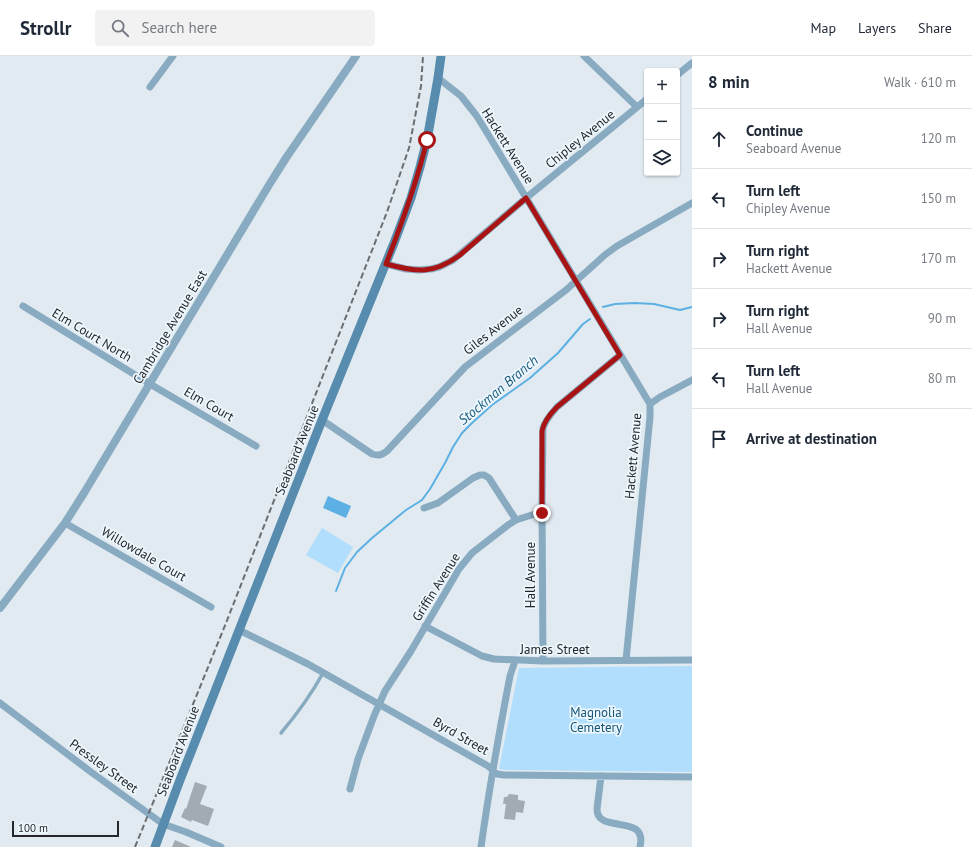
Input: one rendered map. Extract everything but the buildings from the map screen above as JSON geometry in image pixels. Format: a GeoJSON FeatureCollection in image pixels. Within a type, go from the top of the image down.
{"type":"FeatureCollection","features":[{"type":"Feature","properties":{"kind":"main road","name":"Seaboard Avenue"},"geometry":{"type":"LineString","coordinates":[[155,847],[239,630],[411,198],[427,140],[441,56]]}},
{"type":"Feature","properties":{"kind":"street"},"geometry":{"type":"LineString","coordinates":[[150,87],[173,56]]}},
{"type":"Feature","properties":{"kind":"street","name":"Cambridge Avenue East"},"geometry":{"type":"LineString","coordinates":[[0,608],[65,523],[269,185],[356,56]]}},
{"type":"Feature","properties":{"kind":"street"},"geometry":{"type":"LineString","coordinates":[[584,56],[638,107]]}},
{"type":"Feature","properties":{"kind":"street"},"geometry":{"type":"LineString","coordinates":[[680,73],[692,63]]}},
{"type":"Feature","properties":{"kind":"street","name":"Hackett Avenue"},"geometry":{"type":"LineString","coordinates":[[438,78],[461,96],[476,115],[650,404],[626,660]]}},
{"type":"Feature","properties":{"kind":"street","name":"Chipley Avenue"},"geometry":{"type":"LineString","coordinates":[[386,264],[406,269],[419,270],[431,269],[453,260],[644,102]]}},
{"type":"Feature","properties":{"kind":"street","name":"Giles Avenue"},"geometry":{"type":"LineString","coordinates":[[322,420],[372,454],[383,454],[465,367],[576,281],[617,246],[692,203]]}},
{"type":"Feature","properties":{"kind":"street","name":"Elm Court North"},"geometry":{"type":"LineString","coordinates":[[23,306],[150,384]]}},
{"type":"Feature","properties":{"kind":"street","name":"Hall Avenue"},"geometry":{"type":"LineString","coordinates":[[543,662],[542,431],[545,422],[557,407],[620,355]]}},
{"type":"Feature","properties":{"kind":"street"},"geometry":{"type":"LineString","coordinates":[[650,404],[692,380]]}},
{"type":"Feature","properties":{"kind":"street","name":"Elm Court"},"geometry":{"type":"LineString","coordinates":[[150,384],[256,446]]}},
{"type":"Feature","properties":{"kind":"street"},"geometry":{"type":"LineString","coordinates":[[424,508],[438,503],[473,478],[484,475],[489,478],[516,520]]}},
{"type":"Feature","properties":{"kind":"street","name":"Griffin Avenue"},"geometry":{"type":"LineString","coordinates":[[350,789],[358,758],[385,691],[411,651],[465,560],[479,546],[516,520],[542,513]]}},
{"type":"Feature","properties":{"kind":"street","name":"Willowdale Court"},"geometry":{"type":"LineString","coordinates":[[65,523],[211,607]]}},
{"type":"Feature","properties":{"kind":"street","name":"James Street"},"geometry":{"type":"LineString","coordinates":[[425,626],[482,656],[494,659],[543,662],[692,660]]}},
{"type":"Feature","properties":{"kind":"street","name":"Byrd Street"},"geometry":{"type":"LineString","coordinates":[[239,630],[323,672],[488,766],[496,774],[692,777]]}},
{"type":"Feature","properties":{"kind":"street"},"geometry":{"type":"LineString","coordinates":[[481,847],[492,770],[510,676],[515,661]]}},
{"type":"Feature","properties":{"kind":"street","name":"Pressley Street"},"geometry":{"type":"LineString","coordinates":[[0,703],[163,824],[221,847]]}},
{"type":"Feature","properties":{"kind":"street"},"geometry":{"type":"LineString","coordinates":[[601,776],[597,809],[598,817],[603,821],[637,830],[642,837],[640,847]]}},
{"type":"Feature","properties":{"kind":"lane"},"geometry":{"type":"LineString","coordinates":[[281,733],[300,711],[323,672]]}},
{"type":"Feature","properties":{"kind":"green space"},"geometry":{"type":"Polygon","coordinates":[[[322,528],[353,547],[338,573],[306,555],[322,528]]]}},
{"type":"Feature","properties":{"kind":"green space","name":"Magnolia Cemetery"},"geometry":{"type":"Polygon","coordinates":[[[692,666],[692,772],[499,769],[519,668],[692,666]]]}},
{"type":"Feature","properties":{"kind":"water"},"geometry":{"type":"Polygon","coordinates":[[[328,496],[351,506],[346,518],[323,508],[328,496]]]}},
{"type":"Feature","properties":{"kind":"waterway","name":"Stockman Branch"},"geometry":{"type":"LineString","coordinates":[[603,307],[615,304],[635,303],[654,304],[680,310],[692,307]]}},
{"type":"Feature","properties":{"kind":"waterway","name":"Stockman Branch"},"geometry":{"type":"LineString","coordinates":[[336,591],[345,568],[357,552],[406,510],[422,500],[430,489],[462,433],[492,405],[530,378],[558,353],[583,324],[590,319]]}},
{"type":"Feature","properties":{"kind":"railway"},"geometry":{"type":"LineString","coordinates":[[135,847],[226,623],[387,212],[409,148],[421,86],[423,56]]}},
{"type":"Feature","properties":{"kind":"route"},"geometry":{"type":"LineString","coordinates":[[427,140],[411,198],[386,264],[411,270],[431,269],[445,264],[460,255],[526,198],[620,355],[557,407],[545,422],[542,431],[542,513]]}}]}
